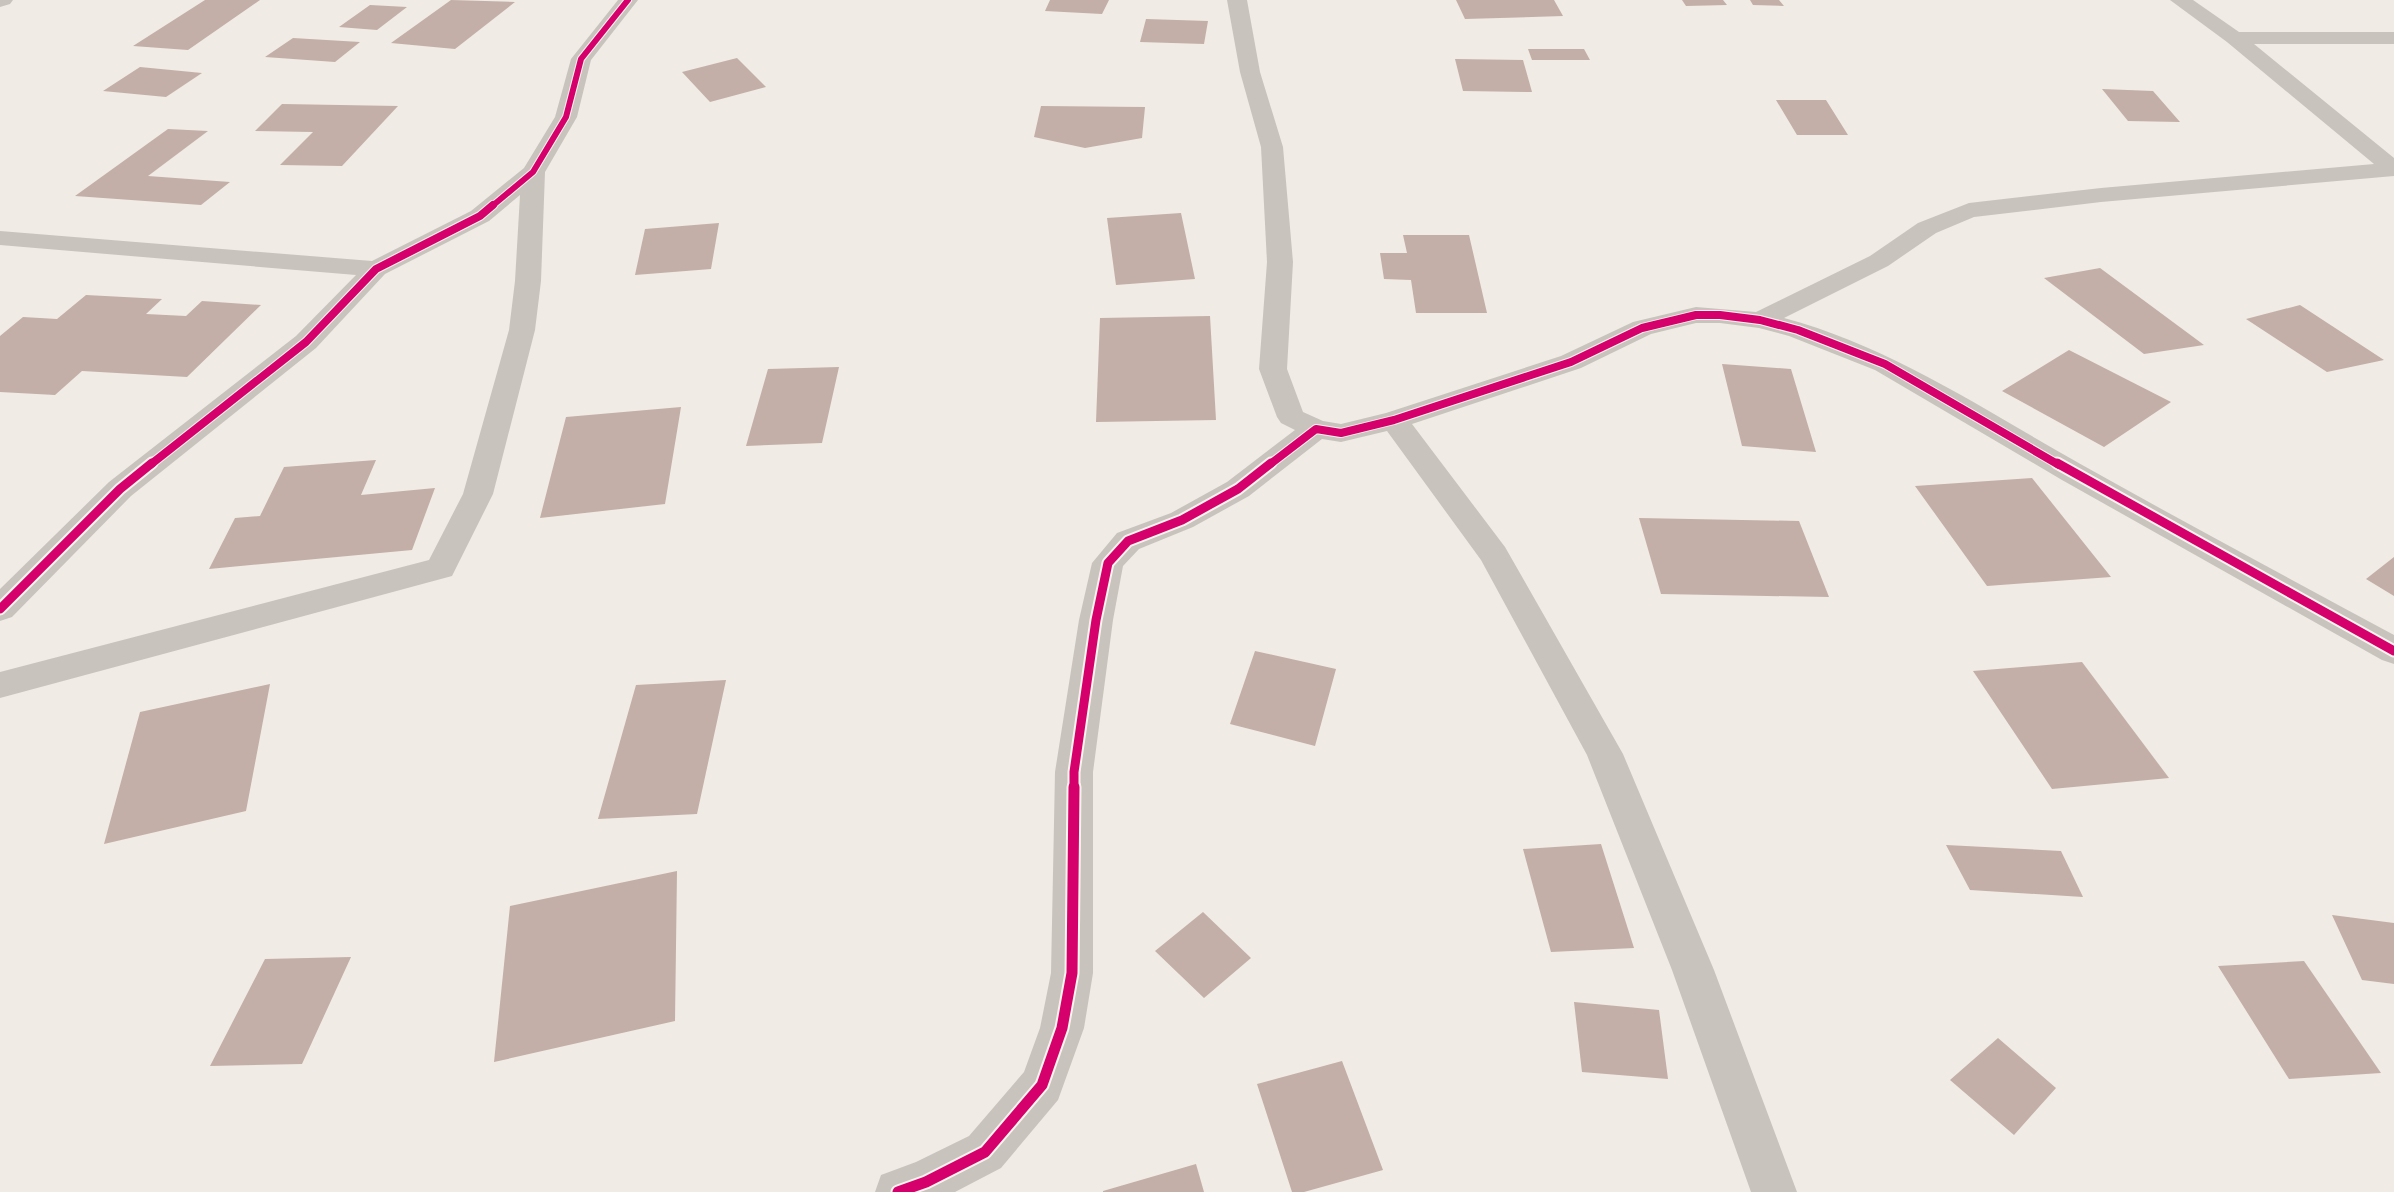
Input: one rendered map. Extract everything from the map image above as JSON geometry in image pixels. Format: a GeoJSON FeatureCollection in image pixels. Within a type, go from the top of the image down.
{"type":"FeatureCollection","features":[{"type":"Feature","properties":{"kind":"street"},"geometry":{"type":"LineString","coordinates":[[0,609],[120,489],[306,342],[376,269],[480,216],[533,172],[567,117],[581,59],[628,0]]}},
{"type":"Feature","properties":{"kind":"street"},"geometry":{"type":"LineString","coordinates":[[1237,0],[1250,72],[1272,147],[1280,262],[1273,369],[1291,417],[1316,429],[1341,433],[1394,420],[1571,362],[1642,328],[1696,315],[1720,315],[1760,320],[1798,330],[1885,364],[2394,651]]}},
{"type":"Feature","properties":{"kind":"street"},"geometry":{"type":"LineString","coordinates":[[2180,0],[2234,38],[2394,169]]}},
{"type":"Feature","properties":{"kind":"street"},"geometry":{"type":"LineString","coordinates":[[2234,38],[2394,38]]}},
{"type":"Feature","properties":{"kind":"street"},"geometry":{"type":"LineString","coordinates":[[1760,320],[1879,261],[1927,228],[1969,210],[2101,195],[2394,169]]}},
{"type":"Feature","properties":{"kind":"street"},"geometry":{"type":"LineString","coordinates":[[0,685],[441,568],[478,494],[522,330],[528,281],[533,172]]}},
{"type":"Feature","properties":{"kind":"street"},"geometry":{"type":"LineString","coordinates":[[0,238],[376,269]]}},
{"type":"Feature","properties":{"kind":"street"},"geometry":{"type":"LineString","coordinates":[[1394,420],[1494,555],[1605,753],[1693,970],[1774,1192]]}},
{"type":"Feature","properties":{"kind":"street"},"geometry":{"type":"LineString","coordinates":[[898,1192],[926,1182],[985,1152],[1042,1085],[1062,1028],[1072,973],[1074,772],[1096,620],[1108,563],[1128,541],[1182,520],[1238,489],[1316,429]]}},
{"type":"Feature","properties":{"kind":"building"},"geometry":{"type":"Polygon","coordinates":[[[205,0],[260,0],[188,50],[133,46],[205,0]]]}},
{"type":"Feature","properties":{"kind":"building"},"geometry":{"type":"Polygon","coordinates":[[[451,0],[515,2],[455,49],[391,43],[451,0]]]}},
{"type":"Feature","properties":{"kind":"building"},"geometry":{"type":"Polygon","coordinates":[[[1050,0],[1109,0],[1102,14],[1045,11],[1050,0]]]}},
{"type":"Feature","properties":{"kind":"building"},"geometry":{"type":"Polygon","coordinates":[[[1456,0],[1554,0],[1563,16],[1465,19],[1456,0]]]}},
{"type":"Feature","properties":{"kind":"building"},"geometry":{"type":"Polygon","coordinates":[[[1682,0],[1723,0],[1727,5],[1686,6],[1682,0]]]}},
{"type":"Feature","properties":{"kind":"building"},"geometry":{"type":"Polygon","coordinates":[[[1750,0],[1779,0],[1784,6],[1753,5],[1750,0]]]}},
{"type":"Feature","properties":{"kind":"building"},"geometry":{"type":"Polygon","coordinates":[[[370,5],[407,7],[377,30],[339,27],[370,5]]]}},
{"type":"Feature","properties":{"kind":"building"},"geometry":{"type":"Polygon","coordinates":[[[1146,19],[1208,21],[1204,44],[1140,42],[1146,19]]]}},
{"type":"Feature","properties":{"kind":"building"},"geometry":{"type":"Polygon","coordinates":[[[293,38],[360,42],[335,62],[265,57],[293,38]]]}},
{"type":"Feature","properties":{"kind":"building"},"geometry":{"type":"Polygon","coordinates":[[[1528,49],[1584,49],[1590,60],[1532,60],[1528,49]]]}},
{"type":"Feature","properties":{"kind":"building"},"geometry":{"type":"Polygon","coordinates":[[[737,58],[766,87],[710,102],[682,72],[737,58]]]}},
{"type":"Feature","properties":{"kind":"building"},"geometry":{"type":"Polygon","coordinates":[[[1455,59],[1523,60],[1532,92],[1463,91],[1455,59]]]}},
{"type":"Feature","properties":{"kind":"building"},"geometry":{"type":"Polygon","coordinates":[[[140,67],[202,73],[166,97],[103,91],[140,67]]]}},
{"type":"Feature","properties":{"kind":"building"},"geometry":{"type":"Polygon","coordinates":[[[2102,89],[2153,91],[2180,122],[2128,121],[2102,89]]]}},
{"type":"Feature","properties":{"kind":"building"},"geometry":{"type":"Polygon","coordinates":[[[1776,100],[1826,100],[1848,135],[1797,135],[1776,100]]]}},
{"type":"Feature","properties":{"kind":"building"},"geometry":{"type":"Polygon","coordinates":[[[282,104],[398,106],[342,166],[280,165],[313,132],[255,131],[282,104]]]}},
{"type":"Feature","properties":{"kind":"building"},"geometry":{"type":"Polygon","coordinates":[[[1041,106],[1145,107],[1142,138],[1085,148],[1034,137],[1041,106]]]}},
{"type":"Feature","properties":{"kind":"building"},"geometry":{"type":"Polygon","coordinates":[[[168,129],[208,131],[148,176],[230,182],[201,205],[75,196],[168,129]]]}},
{"type":"Feature","properties":{"kind":"building"},"geometry":{"type":"Polygon","coordinates":[[[1181,213],[1195,279],[1116,285],[1107,218],[1181,213]]]}},
{"type":"Feature","properties":{"kind":"building"},"geometry":{"type":"Polygon","coordinates":[[[719,223],[711,269],[635,275],[645,229],[719,223]]]}},
{"type":"Feature","properties":{"kind":"building"},"geometry":{"type":"Polygon","coordinates":[[[1403,235],[1469,235],[1487,313],[1416,313],[1411,280],[1384,279],[1380,253],[1407,253],[1403,235]]]}},
{"type":"Feature","properties":{"kind":"building"},"geometry":{"type":"Polygon","coordinates":[[[2100,268],[2204,345],[2144,354],[2044,278],[2100,268]]]}},
{"type":"Feature","properties":{"kind":"building"},"geometry":{"type":"Polygon","coordinates":[[[86,295],[162,299],[146,314],[186,316],[202,301],[261,305],[187,377],[82,371],[55,395],[0,392],[0,336],[23,317],[57,319],[86,295]]]}},
{"type":"Feature","properties":{"kind":"building"},"geometry":{"type":"Polygon","coordinates":[[[2300,305],[2384,360],[2327,372],[2246,319],[2300,305]]]}},
{"type":"Feature","properties":{"kind":"building"},"geometry":{"type":"Polygon","coordinates":[[[1210,316],[1216,420],[1096,422],[1100,318],[1210,316]]]}},
{"type":"Feature","properties":{"kind":"building"},"geometry":{"type":"Polygon","coordinates":[[[2069,350],[2171,402],[2104,447],[2002,391],[2069,350]]]}},
{"type":"Feature","properties":{"kind":"building"},"geometry":{"type":"Polygon","coordinates":[[[1722,364],[1791,369],[1816,452],[1742,446],[1722,364]]]}},
{"type":"Feature","properties":{"kind":"building"},"geometry":{"type":"Polygon","coordinates":[[[839,367],[822,443],[746,446],[768,369],[839,367]]]}},
{"type":"Feature","properties":{"kind":"building"},"geometry":{"type":"Polygon","coordinates":[[[681,407],[665,504],[540,518],[566,417],[681,407]]]}},
{"type":"Feature","properties":{"kind":"building"},"geometry":{"type":"Polygon","coordinates":[[[376,460],[361,495],[435,488],[412,550],[209,569],[235,518],[260,516],[284,467],[376,460]]]}},
{"type":"Feature","properties":{"kind":"building"},"geometry":{"type":"Polygon","coordinates":[[[2032,478],[2111,577],[1987,586],[1915,486],[2032,478]]]}},
{"type":"Feature","properties":{"kind":"building"},"geometry":{"type":"Polygon","coordinates":[[[1639,518],[1799,521],[1829,597],[1661,594],[1639,518]]]}},
{"type":"Feature","properties":{"kind":"building"},"geometry":{"type":"Polygon","coordinates":[[[2394,557],[2394,596],[2366,579],[2394,557]]]}},
{"type":"Feature","properties":{"kind":"building"},"geometry":{"type":"Polygon","coordinates":[[[1255,651],[1336,669],[1315,746],[1230,724],[1255,651]]]}},
{"type":"Feature","properties":{"kind":"building"},"geometry":{"type":"Polygon","coordinates":[[[2082,662],[2169,778],[2052,789],[1973,671],[2082,662]]]}},
{"type":"Feature","properties":{"kind":"building"},"geometry":{"type":"Polygon","coordinates":[[[726,680],[697,814],[598,819],[636,685],[726,680]]]}},
{"type":"Feature","properties":{"kind":"building"},"geometry":{"type":"Polygon","coordinates":[[[270,684],[246,811],[104,844],[140,712],[270,684]]]}},
{"type":"Feature","properties":{"kind":"building"},"geometry":{"type":"Polygon","coordinates":[[[1601,844],[1634,948],[1551,952],[1523,849],[1601,844]]]}},
{"type":"Feature","properties":{"kind":"building"},"geometry":{"type":"Polygon","coordinates":[[[1946,845],[2061,851],[2083,897],[1970,890],[1946,845]]]}},
{"type":"Feature","properties":{"kind":"building"},"geometry":{"type":"Polygon","coordinates":[[[677,871],[675,1021],[494,1062],[510,906],[677,871]]]}},
{"type":"Feature","properties":{"kind":"building"},"geometry":{"type":"Polygon","coordinates":[[[1203,912],[1251,958],[1204,998],[1155,951],[1203,912]]]}},
{"type":"Feature","properties":{"kind":"building"},"geometry":{"type":"Polygon","coordinates":[[[2332,915],[2394,923],[2394,984],[2362,980],[2332,915]]]}},
{"type":"Feature","properties":{"kind":"building"},"geometry":{"type":"Polygon","coordinates":[[[351,957],[302,1064],[210,1066],[265,959],[351,957]]]}},
{"type":"Feature","properties":{"kind":"building"},"geometry":{"type":"Polygon","coordinates":[[[2304,961],[2381,1073],[2289,1079],[2218,966],[2304,961]]]}},
{"type":"Feature","properties":{"kind":"building"},"geometry":{"type":"Polygon","coordinates":[[[1574,1002],[1659,1010],[1668,1079],[1582,1072],[1574,1002]]]}},
{"type":"Feature","properties":{"kind":"building"},"geometry":{"type":"Polygon","coordinates":[[[1998,1038],[2056,1088],[2014,1135],[1950,1080],[1998,1038]]]}},
{"type":"Feature","properties":{"kind":"building"},"geometry":{"type":"Polygon","coordinates":[[[1342,1061],[1383,1170],[1304,1192],[1292,1192],[1257,1084],[1342,1061]]]}},
{"type":"Feature","properties":{"kind":"building"},"geometry":{"type":"Polygon","coordinates":[[[1196,1164],[1204,1192],[1103,1192],[1103,1191],[1196,1164]]]}},
{"type":"Feature","properties":{"kind":"cycle path"},"geometry":{"type":"LineString","coordinates":[[0,609],[120,489],[306,342],[376,269],[480,216],[533,172],[566,117],[581,59],[628,0]]}},
{"type":"Feature","properties":{"kind":"cycle path"},"geometry":{"type":"LineString","coordinates":[[898,1192],[926,1182],[985,1152],[1042,1085],[1062,1028],[1072,973],[1074,772],[1096,620],[1108,563],[1128,541],[1182,520],[1238,489],[1316,429],[1341,433],[1394,420],[1571,362],[1642,328],[1696,315],[1720,315],[1760,320],[1798,330],[1885,364],[2073,473],[2394,651]]}}]}
